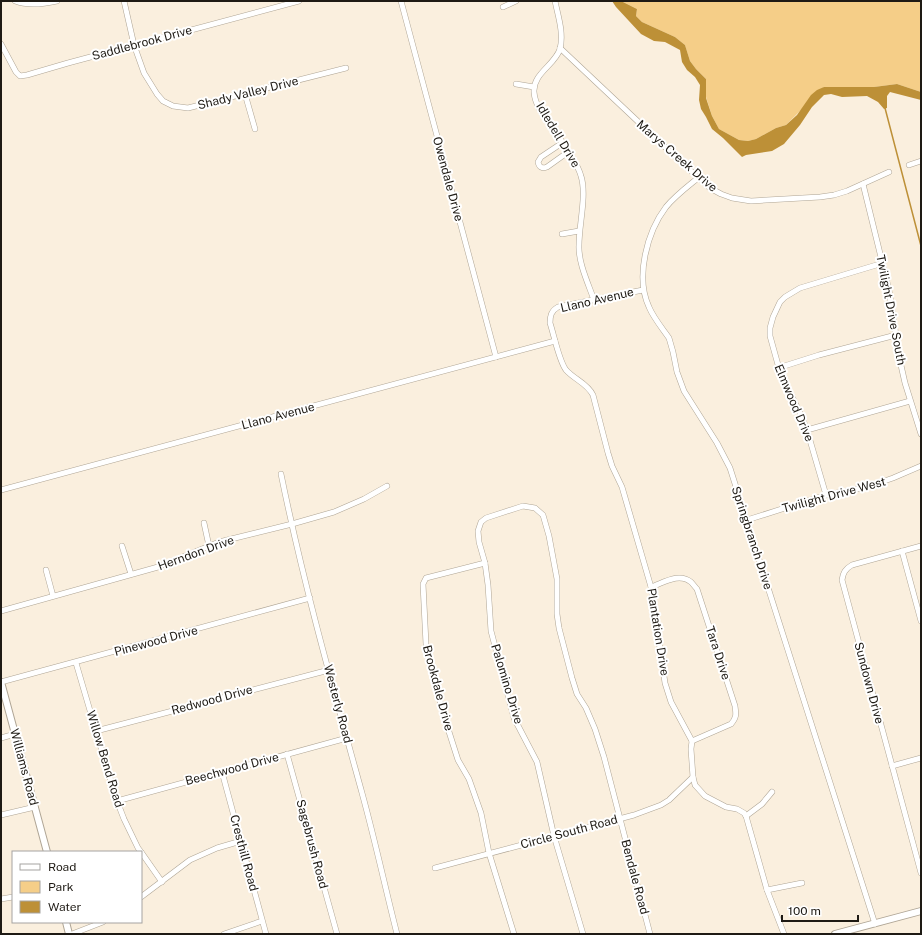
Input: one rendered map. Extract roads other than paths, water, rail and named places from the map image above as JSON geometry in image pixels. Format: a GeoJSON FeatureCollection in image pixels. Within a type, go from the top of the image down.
{"type":"FeatureCollection","features":[{"type":"Feature","properties":{"kind":"street"},"geometry":{"type":"LineString","coordinates":[[15,1],[46,4],[58,1]]}},
{"type":"Feature","properties":{"kind":"street","name":"Shady Valley Drive"},"geometry":{"type":"LineString","coordinates":[[124,1],[134,45],[144,73],[163,101],[173,106],[188,108],[346,68]]}},
{"type":"Feature","properties":{"kind":"street","name":"Saddlebrook Drive"},"geometry":{"type":"LineString","coordinates":[[1,44],[16,72],[20,76],[27,75],[299,1]]}},
{"type":"Feature","properties":{"kind":"street","name":"Owendale Drive"},"geometry":{"type":"LineString","coordinates":[[401,1],[496,357]]}},
{"type":"Feature","properties":{"kind":"street"},"geometry":{"type":"LineString","coordinates":[[503,8],[516,1]]}},
{"type":"Feature","properties":{"kind":"street"},"geometry":{"type":"LineString","coordinates":[[555,1],[561,28],[560,48]]}},
{"type":"Feature","properties":{"kind":"street","name":"Idledell Drive"},"geometry":{"type":"LineString","coordinates":[[560,48],[556,56],[537,78],[534,87],[535,97],[543,116],[578,167],[583,182],[583,202],[578,246],[580,257],[594,300]]}},
{"type":"Feature","properties":{"kind":"street","name":"Marys Creek Drive"},"geometry":{"type":"LineString","coordinates":[[560,48],[698,178],[710,188],[721,194],[732,198],[751,201],[820,197],[847,192],[889,172]]}},
{"type":"Feature","properties":{"kind":"street"},"geometry":{"type":"LineString","coordinates":[[516,84],[534,87]]}},
{"type":"Feature","properties":{"kind":"street"},"geometry":{"type":"LineString","coordinates":[[245,94],[255,129]]}},
{"type":"Feature","properties":{"kind":"street"},"geometry":{"type":"LineString","coordinates":[[562,143],[541,157],[538,162],[540,167],[547,167],[568,152]]}},
{"type":"Feature","properties":{"kind":"street"},"geometry":{"type":"LineString","coordinates":[[909,165],[921,161]]}},
{"type":"Feature","properties":{"kind":"street","name":"Springbranch Drive"},"geometry":{"type":"LineString","coordinates":[[698,178],[676,196],[666,207],[650,236],[644,263],[643,290],[649,308],[669,338],[677,372],[684,391],[717,443],[730,468],[875,924]]}},
{"type":"Feature","properties":{"kind":"street","name":"Twilight Drive South"},"geometry":{"type":"LineString","coordinates":[[863,184],[889,290],[903,375],[921,434]]}},
{"type":"Feature","properties":{"kind":"street"},"geometry":{"type":"LineString","coordinates":[[562,234],[579,231]]}},
{"type":"Feature","properties":{"kind":"street","name":"Elmwood Drive"},"geometry":{"type":"LineString","coordinates":[[826,495],[807,430],[778,368],[770,336],[770,328],[780,302],[785,297],[800,288],[883,263]]}},
{"type":"Feature","properties":{"kind":"street","name":"Llano Avenue"},"geometry":{"type":"LineString","coordinates":[[552,313],[558,307],[643,290]]}},
{"type":"Feature","properties":{"kind":"street","name":"Plantation Drive"},"geometry":{"type":"LineString","coordinates":[[552,313],[550,323],[560,360],[574,378],[590,388],[612,466],[622,486],[651,587],[665,682],[671,702],[692,741],[691,749],[693,778],[695,785],[705,796],[726,806],[737,809],[746,816]]}},
{"type":"Feature","properties":{"kind":"street"},"geometry":{"type":"LineString","coordinates":[[778,368],[820,355],[896,335]]}},
{"type":"Feature","properties":{"kind":"street","name":"Llano Avenue"},"geometry":{"type":"LineString","coordinates":[[1,490],[555,341]]}},
{"type":"Feature","properties":{"kind":"street"},"geometry":{"type":"LineString","coordinates":[[807,430],[910,401]]}},
{"type":"Feature","properties":{"kind":"street","name":"Twilight Drive West"},"geometry":{"type":"LineString","coordinates":[[746,520],[826,495],[867,487],[921,466]]}},
{"type":"Feature","properties":{"kind":"street","name":"Westerly Road"},"geometry":{"type":"LineString","coordinates":[[282,474],[292,524],[310,598],[363,795],[397,934]]}},
{"type":"Feature","properties":{"kind":"street","name":"Herndon Drive"},"geometry":{"type":"LineString","coordinates":[[1,611],[158,567],[209,546],[334,512],[364,499],[387,486]]}},
{"type":"Feature","properties":{"kind":"street","name":"Bendale Road"},"geometry":{"type":"LineString","coordinates":[[481,522],[486,518],[523,506],[534,508],[543,515],[549,536],[557,579],[557,614],[559,628],[577,694],[589,715],[600,743],[650,934]]}},
{"type":"Feature","properties":{"kind":"street","name":"Palomino Drive"},"geometry":{"type":"LineString","coordinates":[[481,522],[478,531],[479,542],[485,563],[488,585],[491,631],[514,718],[537,762],[554,836],[583,934]]}},
{"type":"Feature","properties":{"kind":"street"},"geometry":{"type":"LineString","coordinates":[[204,523],[209,546]]}},
{"type":"Feature","properties":{"kind":"street"},"geometry":{"type":"LineString","coordinates":[[122,546],[131,574]]}},
{"type":"Feature","properties":{"kind":"street","name":"Sundown Drive"},"geometry":{"type":"LineString","coordinates":[[921,546],[852,565],[844,571],[842,580],[921,873]]}},
{"type":"Feature","properties":{"kind":"street"},"geometry":{"type":"LineString","coordinates":[[902,551],[921,621]]}},
{"type":"Feature","properties":{"kind":"street","name":"Brookdale Drive"},"geometry":{"type":"LineString","coordinates":[[485,563],[426,578],[423,584],[423,591],[426,644],[443,713],[458,760],[469,779],[481,813],[489,853]]}},
{"type":"Feature","properties":{"kind":"street"},"geometry":{"type":"LineString","coordinates":[[46,570],[53,596]]}},
{"type":"Feature","properties":{"kind":"street","name":"Tara Drive"},"geometry":{"type":"LineString","coordinates":[[651,587],[676,577],[690,581],[697,590],[735,706],[736,714],[732,724],[692,741]]}},
{"type":"Feature","properties":{"kind":"street","name":"Pinewood Drive"},"geometry":{"type":"LineString","coordinates":[[1,682],[76,663],[310,598]]}},
{"type":"Feature","properties":{"kind":"street","name":"Willow Bend Road"},"geometry":{"type":"LineString","coordinates":[[76,663],[117,801],[124,819],[140,851]]}},
{"type":"Feature","properties":{"kind":"street","name":"Redwood Drive"},"geometry":{"type":"LineString","coordinates":[[96,731],[329,670]]}},
{"type":"Feature","properties":{"kind":"street","name":"Williams Road"},"geometry":{"type":"LineString","coordinates":[[1,682],[47,851]]}},
{"type":"Feature","properties":{"kind":"street"},"geometry":{"type":"LineString","coordinates":[[1,738],[15,734]]}},
{"type":"Feature","properties":{"kind":"street","name":"Beechwood Drive"},"geometry":{"type":"LineString","coordinates":[[117,801],[347,738]]}},
{"type":"Feature","properties":{"kind":"street","name":"Sagebrush Road"},"geometry":{"type":"LineString","coordinates":[[287,754],[337,934]]}},
{"type":"Feature","properties":{"kind":"street"},"geometry":{"type":"LineString","coordinates":[[892,766],[921,758]]}},
{"type":"Feature","properties":{"kind":"street","name":"Cresthill Road"},"geometry":{"type":"LineString","coordinates":[[222,772],[266,934]]}},
{"type":"Feature","properties":{"kind":"street","name":"Circle South Road"},"geometry":{"type":"LineString","coordinates":[[435,868],[619,819],[661,805],[669,800],[693,778]]}},
{"type":"Feature","properties":{"kind":"street"},"geometry":{"type":"LineString","coordinates":[[772,792],[762,804],[746,816],[767,890],[784,934]]}},
{"type":"Feature","properties":{"kind":"street"},"geometry":{"type":"LineString","coordinates":[[1,815],[35,807]]}},
{"type":"Feature","properties":{"kind":"street"},"geometry":{"type":"LineString","coordinates":[[142,896],[190,860],[217,848],[241,841]]}},
{"type":"Feature","properties":{"kind":"street","name":"Willow Bend Road"},"geometry":{"type":"LineString","coordinates":[[142,853],[162,882]]}},
{"type":"Feature","properties":{"kind":"street"},"geometry":{"type":"LineString","coordinates":[[489,853],[514,934]]}},
{"type":"Feature","properties":{"kind":"street"},"geometry":{"type":"LineString","coordinates":[[767,890],[802,883]]}},
{"type":"Feature","properties":{"kind":"street"},"geometry":{"type":"LineString","coordinates":[[1,900],[12,897]]}},
{"type":"Feature","properties":{"kind":"street"},"geometry":{"type":"LineString","coordinates":[[835,934],[921,911]]}},
{"type":"Feature","properties":{"kind":"street"},"geometry":{"type":"LineString","coordinates":[[224,934],[262,921]]}},
{"type":"Feature","properties":{"kind":"street"},"geometry":{"type":"LineString","coordinates":[[66,923],[71,934],[100,923]]}},
{"type":"Feature","properties":{"kind":"water"},"geometry":{"type":"Polygon","coordinates":[[[612,1],[622,1],[637,9],[636,16],[642,22],[675,37],[685,45],[690,61],[706,79],[706,98],[712,116],[719,129],[739,140],[748,141],[756,139],[776,128],[786,125],[797,115],[811,95],[824,87],[874,87],[897,84],[921,92],[921,100],[890,92],[887,96],[887,108],[884,109],[878,102],[867,96],[842,97],[831,94],[824,95],[812,107],[800,125],[784,144],[772,151],[742,157],[712,129],[701,109],[699,100],[700,85],[682,62],[680,50],[665,42],[654,41],[641,34],[612,1]]]}},
{"type":"Feature","properties":{"kind":"waterway"},"geometry":{"type":"LineString","coordinates":[[885,108],[921,246]]}}]}
